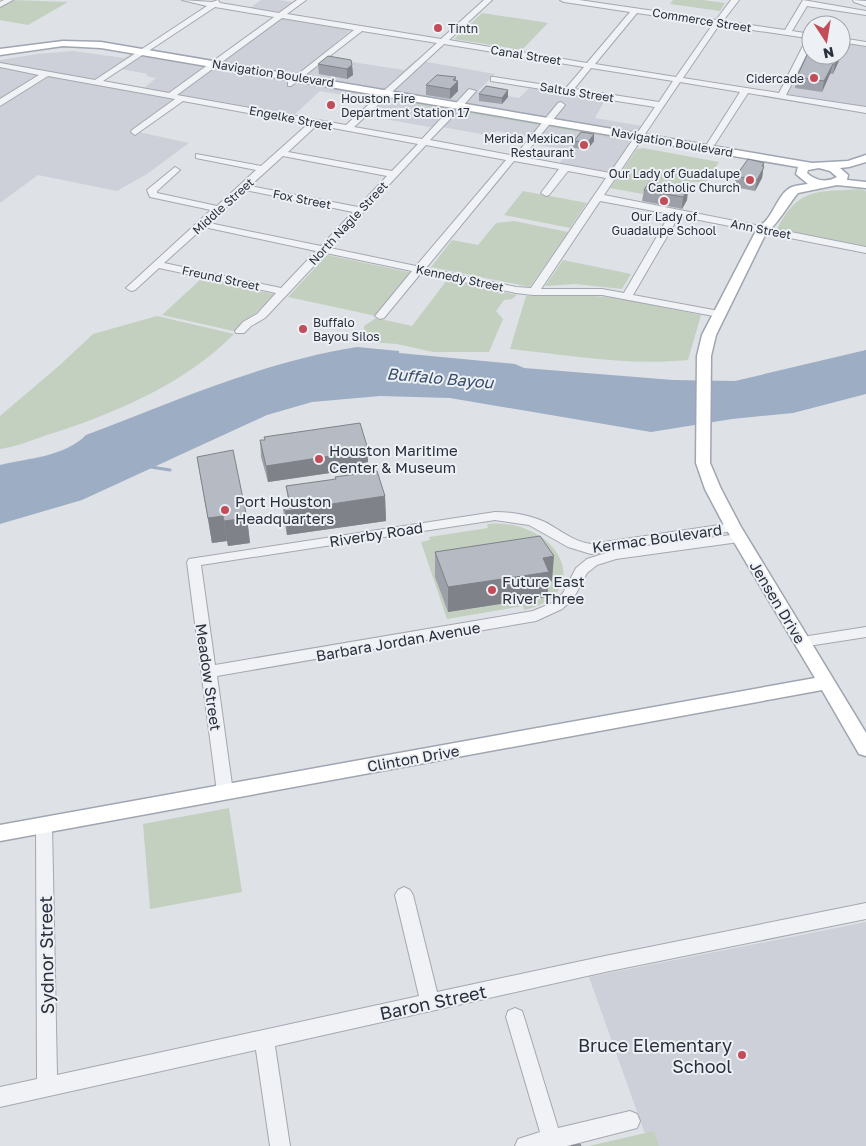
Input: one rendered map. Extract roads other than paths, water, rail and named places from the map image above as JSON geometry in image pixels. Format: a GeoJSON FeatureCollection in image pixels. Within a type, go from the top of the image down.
{"type":"FeatureCollection","features":[{"type":"Feature","properties":{"kind":"main road","name":"Navigation Boulevard"},"geometry":{"type":"LineString","coordinates":[[0,52],[88,43],[206,70],[295,81]]}},
{"type":"Feature","properties":{"kind":"main road","name":"Navigation Boulevard"},"geometry":{"type":"LineString","coordinates":[[0,58],[30,50]]}},
{"type":"Feature","properties":{"kind":"main road","name":"Navigation Boulevard"},"geometry":{"type":"LineString","coordinates":[[138,54],[214,64],[295,81],[637,139],[805,171]]}},
{"type":"Feature","properties":{"kind":"main road"},"geometry":{"type":"LineString","coordinates":[[866,158],[849,164],[823,165],[805,171],[776,194],[758,224],[762,230],[769,226],[778,210],[794,190],[824,184],[866,166]]}},
{"type":"Feature","properties":{"kind":"main road"},"geometry":{"type":"LineString","coordinates":[[823,165],[834,168],[841,178],[866,185]]}},
{"type":"Feature","properties":{"kind":"main road"},"geometry":{"type":"LineString","coordinates":[[805,171],[809,180],[824,184]]}},
{"type":"Feature","properties":{"kind":"main road"},"geometry":{"type":"LineString","coordinates":[[841,178],[866,181]]}},
{"type":"Feature","properties":{"kind":"main road","name":"Jensen Drive"},"geometry":{"type":"LineString","coordinates":[[762,230],[709,335],[704,356],[703,449],[705,471],[736,533],[826,683],[863,739]]}},
{"type":"Feature","properties":{"kind":"main road","name":"Clinton Drive"},"geometry":{"type":"LineString","coordinates":[[0,833],[826,683]]}},
{"type":"Feature","properties":{"kind":"street","name":"Canal Street"},"geometry":{"type":"LineString","coordinates":[[186,0],[217,2],[281,15],[866,110]]}},
{"type":"Feature","properties":{"kind":"street"},"geometry":{"type":"LineString","coordinates":[[170,96],[302,0]]}},
{"type":"Feature","properties":{"kind":"street"},"geometry":{"type":"LineString","coordinates":[[347,129],[488,0]]}},
{"type":"Feature","properties":{"kind":"street","name":"Commerce Street"},"geometry":{"type":"LineString","coordinates":[[564,0],[801,35]]}},
{"type":"Feature","properties":{"kind":"street"},"geometry":{"type":"LineString","coordinates":[[533,292],[678,79],[735,0]]}},
{"type":"Feature","properties":{"kind":"street"},"geometry":{"type":"LineString","coordinates":[[858,0],[866,4]]}},
{"type":"Feature","properties":{"kind":"street"},"geometry":{"type":"LineString","coordinates":[[97,82],[217,2]]}},
{"type":"Feature","properties":{"kind":"street"},"geometry":{"type":"LineString","coordinates":[[787,33],[806,2],[866,13]]}},
{"type":"Feature","properties":{"kind":"street"},"geometry":{"type":"LineString","coordinates":[[568,91],[636,10]]}},
{"type":"Feature","properties":{"kind":"street"},"geometry":{"type":"LineString","coordinates":[[295,81],[361,28]]}},
{"type":"Feature","properties":{"kind":"street"},"geometry":{"type":"LineString","coordinates":[[851,42],[866,44]]}},
{"type":"Feature","properties":{"kind":"street"},"geometry":{"type":"LineString","coordinates":[[781,97],[801,57]]}},
{"type":"Feature","properties":{"kind":"street","name":"Engelke Street"},"geometry":{"type":"LineString","coordinates":[[0,65],[611,176]]}},
{"type":"Feature","properties":{"kind":"street"},"geometry":{"type":"LineString","coordinates":[[0,103],[47,73]]}},
{"type":"Feature","properties":{"kind":"street","name":"Saltus Street"},"geometry":{"type":"LineString","coordinates":[[494,79],[660,106]]}},
{"type":"Feature","properties":{"kind":"street","name":"North Nagle Street"},"geometry":{"type":"LineString","coordinates":[[240,331],[247,324],[261,316],[472,91]]}},
{"type":"Feature","properties":{"kind":"street"},"geometry":{"type":"LineString","coordinates":[[711,144],[745,91]]}},
{"type":"Feature","properties":{"kind":"street"},"geometry":{"type":"LineString","coordinates":[[135,132],[182,98]]}},
{"type":"Feature","properties":{"kind":"street"},"geometry":{"type":"LineString","coordinates":[[380,316],[561,105]]}},
{"type":"Feature","properties":{"kind":"street","name":"Middle Street"},"geometry":{"type":"LineString","coordinates":[[131,288],[314,123]]}},
{"type":"Feature","properties":{"kind":"street"},"geometry":{"type":"LineString","coordinates":[[281,153],[394,174]]}},
{"type":"Feature","properties":{"kind":"street"},"geometry":{"type":"LineString","coordinates":[[199,156],[263,169]]}},
{"type":"Feature","properties":{"kind":"street"},"geometry":{"type":"LineString","coordinates":[[546,193],[565,168]]}},
{"type":"Feature","properties":{"kind":"street"},"geometry":{"type":"LineString","coordinates":[[175,170],[152,190],[152,195],[218,209]]}},
{"type":"Feature","properties":{"kind":"street","name":"Fox Street"},"geometry":{"type":"LineString","coordinates":[[243,187],[360,210]]}},
{"type":"Feature","properties":{"kind":"street","name":"Ann Street"},"geometry":{"type":"LineString","coordinates":[[597,197],[866,250]]}},
{"type":"Feature","properties":{"kind":"street"},"geometry":{"type":"LineString","coordinates":[[628,295],[676,212]]}},
{"type":"Feature","properties":{"kind":"street","name":"Kennedy Street"},"geometry":{"type":"LineString","coordinates":[[202,224],[533,292],[602,292],[628,295],[719,314]]}},
{"type":"Feature","properties":{"kind":"street","name":"Freund Street"},"geometry":{"type":"LineString","coordinates":[[158,265],[284,292]]}},
{"type":"Feature","properties":{"kind":"street","name":"Riverby Road"},"geometry":{"type":"LineString","coordinates":[[194,562],[489,517],[507,516],[522,519],[539,525],[556,535]]}},
{"type":"Feature","properties":{"kind":"street","name":"Kermac Boulevard"},"geometry":{"type":"LineString","coordinates":[[556,535],[576,546],[594,549],[736,533]]}},
{"type":"Feature","properties":{"kind":"street","name":"Kermac Boulevard"},"geometry":{"type":"LineString","coordinates":[[574,584],[580,572],[586,566],[603,558],[736,533]]}},
{"type":"Feature","properties":{"kind":"street","name":"Meadow Street"},"geometry":{"type":"LineString","coordinates":[[194,562],[225,792]]}},
{"type":"Feature","properties":{"kind":"street","name":"Barbara Jordan Avenue"},"geometry":{"type":"LineString","coordinates":[[208,672],[530,618],[557,606],[568,596],[574,584]]}},
{"type":"Feature","properties":{"kind":"street"},"geometry":{"type":"LineString","coordinates":[[802,642],[866,632]]}},
{"type":"Feature","properties":{"kind":"street","name":"Sydnor Street"},"geometry":{"type":"LineString","coordinates":[[44,825],[47,1086]]}},
{"type":"Feature","properties":{"kind":"street"},"geometry":{"type":"LineString","coordinates":[[404,895],[430,1002]]}},
{"type":"Feature","properties":{"kind":"street","name":"Baron Street"},"geometry":{"type":"LineString","coordinates":[[0,1096],[430,1002],[866,911]]}},
{"type":"Feature","properties":{"kind":"street"},"geometry":{"type":"LineString","coordinates":[[515,1017],[552,1140]]}},
{"type":"Feature","properties":{"kind":"street"},"geometry":{"type":"LineString","coordinates":[[264,1038],[280,1146]]}},
{"type":"Feature","properties":{"kind":"street"},"geometry":{"type":"LineString","coordinates":[[525,1146],[630,1122]]}},
{"type":"Feature","properties":{"kind":"water","name":"Buffalo Bayou"},"geometry":{"type":"Polygon","coordinates":[[[357,347],[515,364],[524,368],[673,380],[735,381],[866,350],[866,394],[793,413],[732,419],[651,432],[450,398],[380,396],[312,402],[267,415],[82,500],[0,524],[0,465],[57,452],[67,448],[86,435],[253,372],[288,362],[357,347]]]}},
{"type":"Feature","properties":{"kind":"waterway"},"geometry":{"type":"LineString","coordinates":[[151,467],[170,470]]}},
{"type":"Feature","properties":{"kind":"place","name":"Tintn"},"geometry":{"type":"Point","coordinates":[438,28]}},
{"type":"Feature","properties":{"kind":"place","name":"Cidercade"},"geometry":{"type":"Point","coordinates":[814,78]}},
{"type":"Feature","properties":{"kind":"place","name":"Houston Fire Department Station 17"},"geometry":{"type":"Point","coordinates":[331,105]}},
{"type":"Feature","properties":{"kind":"place","name":"Merida Mexican Restaurant"},"geometry":{"type":"Point","coordinates":[584,145]}},
{"type":"Feature","properties":{"kind":"place","name":"Our Lady of Guadalupe Catholic Church"},"geometry":{"type":"Point","coordinates":[750,180]}},
{"type":"Feature","properties":{"kind":"place","name":"Our Lady of Guadalupe School"},"geometry":{"type":"Point","coordinates":[664,201]}},
{"type":"Feature","properties":{"kind":"place","name":"Buffalo Bayou Silos"},"geometry":{"type":"Point","coordinates":[303,329]}},
{"type":"Feature","properties":{"kind":"place","name":"Houston Maritime Center & Museum"},"geometry":{"type":"Point","coordinates":[319,459]}},
{"type":"Feature","properties":{"kind":"place","name":"Port Houston Headquarters"},"geometry":{"type":"Point","coordinates":[225,510]}},
{"type":"Feature","properties":{"kind":"place","name":"Future East River Three"},"geometry":{"type":"Point","coordinates":[492,590]}},
{"type":"Feature","properties":{"kind":"place","name":"Bruce Elementary School"},"geometry":{"type":"Point","coordinates":[742,1055]}}]}
